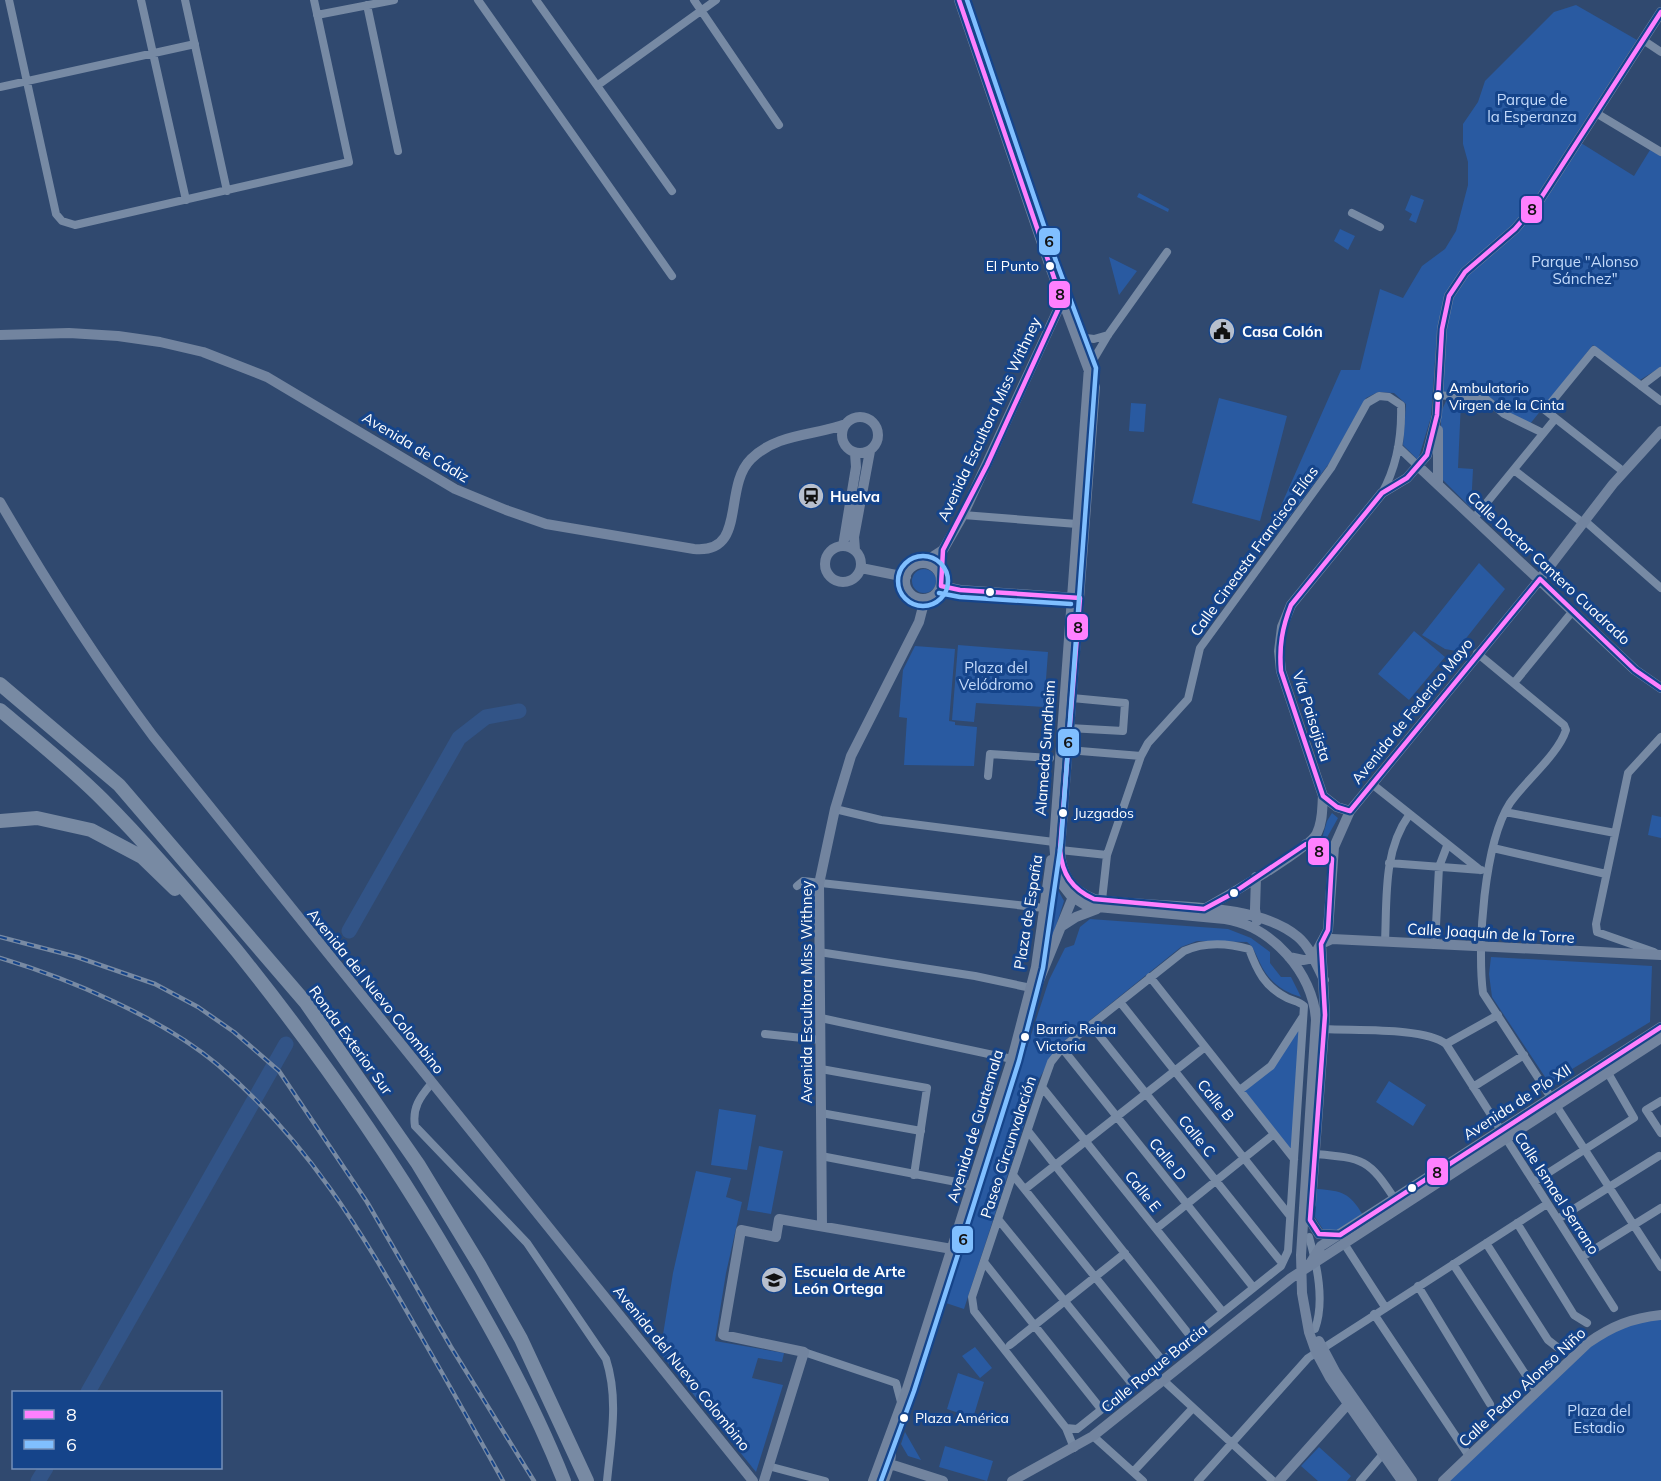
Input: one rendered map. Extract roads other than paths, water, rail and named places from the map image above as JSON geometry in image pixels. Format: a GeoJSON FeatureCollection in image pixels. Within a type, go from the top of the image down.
{"type":"FeatureCollection","features":[{"type":"Feature","properties":{"kind":"highway","name":"Ronda Exterior Sur"},"geometry":{"type":"LineString","coordinates":[[0,684],[119,785],[306,1003],[364,1083],[424,1174],[516,1330],[553,1404],[587,1481]]}},
{"type":"Feature","properties":{"kind":"highway"},"geometry":{"type":"LineString","coordinates":[[0,710],[103,800],[193,896],[288,1015],[345,1092],[404,1180],[479,1308],[534,1413],[564,1481]]}},
{"type":"Feature","properties":{"kind":"highway"},"geometry":{"type":"LineString","coordinates":[[0,821],[37,818],[91,830],[142,857],[233,946]]}},
{"type":"Feature","properties":{"kind":"street"},"geometry":{"type":"LineString","coordinates":[[9,0],[56,214],[62,221],[75,225],[349,162],[314,0]]}},
{"type":"Feature","properties":{"kind":"street"},"geometry":{"type":"LineString","coordinates":[[141,0],[186,200]]}},
{"type":"Feature","properties":{"kind":"street"},"geometry":{"type":"LineString","coordinates":[[185,0],[227,191]]}},
{"type":"Feature","properties":{"kind":"street"},"geometry":{"type":"LineString","coordinates":[[317,15],[394,0]]}},
{"type":"Feature","properties":{"kind":"street"},"geometry":{"type":"LineString","coordinates":[[478,0],[672,276]]}},
{"type":"Feature","properties":{"kind":"street"},"geometry":{"type":"LineString","coordinates":[[536,0],[672,191]]}},
{"type":"Feature","properties":{"kind":"street"},"geometry":{"type":"LineString","coordinates":[[694,0],[778,125]]}},
{"type":"Feature","properties":{"kind":"street"},"geometry":{"type":"LineString","coordinates":[[598,85],[716,0]]}},
{"type":"Feature","properties":{"kind":"street","name":"Alameda Sundheim"},"geometry":{"type":"LineString","coordinates":[[959,0],[1062,301],[1089,367],[1095,401],[1076,598],[1057,846],[1057,878],[1074,893]]}},
{"type":"Feature","properties":{"kind":"street"},"geometry":{"type":"LineString","coordinates":[[367,5],[398,151]]}},
{"type":"Feature","properties":{"kind":"street"},"geometry":{"type":"LineString","coordinates":[[1438,485],[1437,395],[1442,329],[1449,296],[1465,272],[1515,229],[1539,201],[1661,12]]}},
{"type":"Feature","properties":{"kind":"street"},"geometry":{"type":"LineString","coordinates":[[1643,40],[1661,52]]}},
{"type":"Feature","properties":{"kind":"street"},"geometry":{"type":"LineString","coordinates":[[0,87],[195,44]]}},
{"type":"Feature","properties":{"kind":"street"},"geometry":{"type":"LineString","coordinates":[[1596,113],[1661,152]]}},
{"type":"Feature","properties":{"kind":"street"},"geometry":{"type":"LineString","coordinates":[[1352,213],[1380,227]]}},
{"type":"Feature","properties":{"kind":"street"},"geometry":{"type":"LineString","coordinates":[[1089,367],[1108,335],[1167,252]]}},
{"type":"Feature","properties":{"kind":"street","name":"Avenida Escultora Miss Withney"},"geometry":{"type":"LineString","coordinates":[[940,574],[943,550],[963,515],[1062,301]]}},
{"type":"Feature","properties":{"kind":"street","name":"Avenida de Cádiz"},"geometry":{"type":"LineString","coordinates":[[0,334],[13,336],[69,333],[118,336],[160,342],[203,352],[267,377],[455,489],[506,510],[546,524],[703,550],[715,546],[725,538],[732,526],[737,483],[744,466],[753,457],[776,442],[846,424]]}},
{"type":"Feature","properties":{"kind":"street"},"geometry":{"type":"LineString","coordinates":[[1078,337],[1094,339],[1108,335]]}},
{"type":"Feature","properties":{"kind":"street","name":"Avenida de Cádiz"},"geometry":{"type":"LineString","coordinates":[[0,340],[13,336]]}},
{"type":"Feature","properties":{"kind":"street"},"geometry":{"type":"LineString","coordinates":[[1624,471],[1545,410],[1594,350],[1661,401]]}},
{"type":"Feature","properties":{"kind":"street","name":"Alameda Sundheim"},"geometry":{"type":"LineString","coordinates":[[1057,846],[1072,698],[1077,524],[1089,367]]}},
{"type":"Feature","properties":{"kind":"street"},"geometry":{"type":"LineString","coordinates":[[1641,386],[1661,371]]}},
{"type":"Feature","properties":{"kind":"street"},"geometry":{"type":"LineString","coordinates":[[1437,395],[1486,399],[1504,414],[1543,433]]}},
{"type":"Feature","properties":{"kind":"street","name":"Calle Cineasta Francisco Elías"},"geometry":{"type":"LineString","coordinates":[[1101,904],[1107,855],[1141,756],[1148,742],[1188,699],[1200,648],[1331,468],[1367,403],[1379,396],[1389,397],[1401,405],[1395,466],[1382,493]]}},
{"type":"Feature","properties":{"kind":"street"},"geometry":{"type":"LineString","coordinates":[[1398,447],[1418,466],[1427,455],[1437,415]]}},
{"type":"Feature","properties":{"kind":"street"},"geometry":{"type":"LineString","coordinates":[[843,441],[846,424],[858,417],[873,422],[878,435],[876,444],[870,451],[854,537],[855,550]]}},
{"type":"Feature","properties":{"kind":"street"},"geometry":{"type":"LineString","coordinates":[[1475,517],[1555,418]]}},
{"type":"Feature","properties":{"kind":"street"},"geometry":{"type":"LineString","coordinates":[[819,431],[843,441],[855,453],[856,467],[843,546]]}},
{"type":"Feature","properties":{"kind":"street","name":"Avenida de Federico Mayo"},"geometry":{"type":"LineString","coordinates":[[1309,1265],[1310,1220],[1324,1029],[1321,944],[1329,930],[1332,859],[1342,825],[1350,811],[1477,653],[1540,579],[1624,471],[1661,431]]}},
{"type":"Feature","properties":{"kind":"street"},"geometry":{"type":"LineString","coordinates":[[855,453],[870,451]]}},
{"type":"Feature","properties":{"kind":"street","name":"Calle Doctor Cantero Cuadrado"},"geometry":{"type":"LineString","coordinates":[[1418,466],[1475,517],[1635,670],[1661,688]]}},
{"type":"Feature","properties":{"kind":"street","name":"Vía Paisajista"},"geometry":{"type":"LineString","coordinates":[[1204,909],[1317,835],[1322,816],[1323,796],[1281,671],[1279,651],[1282,627],[1291,605],[1382,493],[1407,478],[1418,466]]}},
{"type":"Feature","properties":{"kind":"street"},"geometry":{"type":"LineString","coordinates":[[1514,470],[1584,522],[1661,588]]}},
{"type":"Feature","properties":{"kind":"street","name":"Avenida del Nuevo Colombino"},"geometry":{"type":"LineString","coordinates":[[0,502],[58,600],[103,669],[153,736],[753,1481]]}},
{"type":"Feature","properties":{"kind":"street"},"geometry":{"type":"LineString","coordinates":[[963,515],[1077,524]]}},
{"type":"Feature","properties":{"kind":"street"},"geometry":{"type":"LineString","coordinates":[[843,546],[855,550],[859,555],[861,568],[849,581],[837,581],[829,574],[826,565],[828,556],[834,549],[843,546]]}},
{"type":"Feature","properties":{"kind":"street","name":"Avenida Escultora Miss Withney"},"geometry":{"type":"LineString","coordinates":[[923,563],[943,550]]}},
{"type":"Feature","properties":{"kind":"street"},"geometry":{"type":"LineString","coordinates":[[923,563],[933,566],[940,574],[941,586],[936,594],[925,599],[910,593],[906,577],[912,567],[923,563]]}},
{"type":"Feature","properties":{"kind":"street"},"geometry":{"type":"LineString","coordinates":[[861,568],[906,577]]}},
{"type":"Feature","properties":{"kind":"street"},"geometry":{"type":"LineString","coordinates":[[941,586],[960,590],[1076,598]]}},
{"type":"Feature","properties":{"kind":"street","name":"Avenida Escultora Miss Withney"},"geometry":{"type":"LineString","coordinates":[[822,1225],[819,884],[835,809],[851,756],[919,622],[925,599]]}},
{"type":"Feature","properties":{"kind":"street"},"geometry":{"type":"LineString","coordinates":[[1514,683],[1572,612]]}},
{"type":"Feature","properties":{"kind":"street"},"geometry":{"type":"LineString","coordinates":[[1477,653],[1564,724],[1566,730],[1505,812],[1484,870],[1480,968],[1484,993],[1661,1267]]}},
{"type":"Feature","properties":{"kind":"street"},"geometry":{"type":"LineString","coordinates":[[1069,728],[1123,731],[1125,703],[1072,698]]}},
{"type":"Feature","properties":{"kind":"street"},"geometry":{"type":"LineString","coordinates":[[1661,737],[1628,772],[1596,924],[1597,932],[1661,954]]}},
{"type":"Feature","properties":{"kind":"street"},"geometry":{"type":"LineString","coordinates":[[1068,750],[1141,756]]}},
{"type":"Feature","properties":{"kind":"street"},"geometry":{"type":"LineString","coordinates":[[988,776],[990,754],[1050,758]]}},
{"type":"Feature","properties":{"kind":"street"},"geometry":{"type":"LineString","coordinates":[[1372,784],[1447,846],[1484,870]]}},
{"type":"Feature","properties":{"kind":"street"},"geometry":{"type":"LineString","coordinates":[[1323,796],[1337,807],[1350,811]]}},
{"type":"Feature","properties":{"kind":"street"},"geometry":{"type":"LineString","coordinates":[[835,809],[881,819],[1107,855]]}},
{"type":"Feature","properties":{"kind":"street"},"geometry":{"type":"LineString","coordinates":[[1505,812],[1615,833]]}},
{"type":"Feature","properties":{"kind":"street"},"geometry":{"type":"LineString","coordinates":[[1385,942],[1389,863],[1397,833],[1409,815]]}},
{"type":"Feature","properties":{"kind":"street"},"geometry":{"type":"LineString","coordinates":[[1306,844],[1332,859]]}},
{"type":"Feature","properties":{"kind":"street","name":"Plaza de España"},"geometry":{"type":"LineString","coordinates":[[1031,987],[1057,846]]}},
{"type":"Feature","properties":{"kind":"street"},"geometry":{"type":"LineString","coordinates":[[1435,945],[1439,867],[1447,846]]}},
{"type":"Feature","properties":{"kind":"street"},"geometry":{"type":"LineString","coordinates":[[1493,848],[1606,874]]}},
{"type":"Feature","properties":{"kind":"street"},"geometry":{"type":"LineString","coordinates":[[1389,863],[1484,870]]}},
{"type":"Feature","properties":{"kind":"street"},"geometry":{"type":"LineString","coordinates":[[1256,877],[1256,916],[1260,932]]}},
{"type":"Feature","properties":{"kind":"street"},"geometry":{"type":"LineString","coordinates":[[797,886],[802,881],[1044,908]]}},
{"type":"Feature","properties":{"kind":"street"},"geometry":{"type":"LineString","coordinates":[[1074,893],[1101,904],[1244,923],[1260,932],[1289,957],[1310,992],[1316,1020],[1309,1332],[1348,1404],[1402,1481]]}},
{"type":"Feature","properties":{"kind":"street","name":"Plaza de España"},"geometry":{"type":"LineString","coordinates":[[1031,987],[1038,983],[1074,893]]}},
{"type":"Feature","properties":{"kind":"street"},"geometry":{"type":"LineString","coordinates":[[1062,926],[1101,904],[1204,909],[1256,916],[1287,929],[1300,938],[1324,980]]}},
{"type":"Feature","properties":{"kind":"street","name":"Calle Joaquín de la Torre"},"geometry":{"type":"LineString","coordinates":[[1321,944],[1332,939],[1481,948],[1661,954]]}},
{"type":"Feature","properties":{"kind":"street"},"geometry":{"type":"LineString","coordinates":[[1289,957],[1303,960],[1313,958],[1321,944]]}},
{"type":"Feature","properties":{"kind":"street","name":"Paseo Circunvalación"},"geometry":{"type":"LineString","coordinates":[[1066,1428],[974,1311],[972,1297],[1052,1062],[1062,1048],[1150,977],[1184,951],[1194,947],[1237,945],[1249,949],[1258,972],[1276,993],[1302,1002],[1304,1006],[1302,1018]]}},
{"type":"Feature","properties":{"kind":"street"},"geometry":{"type":"LineString","coordinates":[[819,952],[964,974],[1031,987]]}},
{"type":"Feature","properties":{"kind":"street"},"geometry":{"type":"LineString","coordinates":[[1150,977],[1294,1159]]}},
{"type":"Feature","properties":{"kind":"street","name":"Avenida de Guatemala"},"geometry":{"type":"LineString","coordinates":[[873,1481],[883,1448],[889,1443],[952,1249],[1012,1059],[1031,987]]}},
{"type":"Feature","properties":{"kind":"street","name":"Calle B"},"geometry":{"type":"LineString","coordinates":[[1120,1002],[1290,1216]]}},
{"type":"Feature","properties":{"kind":"street"},"geometry":{"type":"LineString","coordinates":[[1324,1029],[1409,1034],[1438,1038],[1446,1044],[1498,1015]]}},
{"type":"Feature","properties":{"kind":"street"},"geometry":{"type":"LineString","coordinates":[[820,1018],[1012,1059]]}},
{"type":"Feature","properties":{"kind":"street"},"geometry":{"type":"LineString","coordinates":[[1240,1090],[1276,1060],[1302,1018]]}},
{"type":"Feature","properties":{"kind":"street"},"geometry":{"type":"LineString","coordinates":[[1066,1428],[1077,1429],[1282,1263],[1288,1251],[1302,1018]]}},
{"type":"Feature","properties":{"kind":"street","name":"Calle C"},"geometry":{"type":"LineString","coordinates":[[1091,1025],[1282,1263]]}},
{"type":"Feature","properties":{"kind":"street","name":"Avenida de Pío XII"},"geometry":{"type":"LineString","coordinates":[[1309,1265],[1322,1246],[1342,1240],[1398,1204],[1555,1101],[1661,1027]]}},
{"type":"Feature","properties":{"kind":"street"},"geometry":{"type":"LineString","coordinates":[[765,1034],[821,1040]]}},
{"type":"Feature","properties":{"kind":"street","name":"Avenida de Pío XII"},"geometry":{"type":"LineString","coordinates":[[1555,1101],[1608,1073],[1661,1038]]}},
{"type":"Feature","properties":{"kind":"street","name":"Calle Ismael Serrano"},"geometry":{"type":"LineString","coordinates":[[1446,1044],[1614,1308]]}},
{"type":"Feature","properties":{"kind":"street"},"geometry":{"type":"LineString","coordinates":[[1025,1189],[1205,1047]]}},
{"type":"Feature","properties":{"kind":"street","name":"Calle D"},"geometry":{"type":"LineString","coordinates":[[1062,1048],[1253,1287]]}},
{"type":"Feature","properties":{"kind":"street"},"geometry":{"type":"LineString","coordinates":[[1473,1087],[1524,1055]]}},
{"type":"Feature","properties":{"kind":"street"},"geometry":{"type":"LineString","coordinates":[[821,1069],[927,1088],[914,1175]]}},
{"type":"Feature","properties":{"kind":"street"},"geometry":{"type":"LineString","coordinates":[[1534,1182],[1634,1118],[1608,1073]]}},
{"type":"Feature","properties":{"kind":"street"},"geometry":{"type":"LineString","coordinates":[[432,1084],[420,1097],[413,1113],[415,1126],[526,1243],[606,1359],[613,1380],[615,1398],[607,1481]]}},
{"type":"Feature","properties":{"kind":"street","name":"Calle E"},"geometry":{"type":"LineString","coordinates":[[1042,1087],[1222,1311]]}},
{"type":"Feature","properties":{"kind":"street"},"geometry":{"type":"LineString","coordinates":[[1661,1101],[1646,1110],[1661,1133]]}},
{"type":"Feature","properties":{"kind":"street"},"geometry":{"type":"LineString","coordinates":[[821,1113],[921,1131]]}},
{"type":"Feature","properties":{"kind":"street"},"geometry":{"type":"LineString","coordinates":[[1028,1131],[1191,1336]]}},
{"type":"Feature","properties":{"kind":"street"},"geometry":{"type":"LineString","coordinates":[[1156,1229],[1274,1134]]}},
{"type":"Feature","properties":{"kind":"street"},"geometry":{"type":"LineString","coordinates":[[1315,1154],[1356,1159],[1367,1164],[1378,1173],[1398,1204]]}},
{"type":"Feature","properties":{"kind":"street"},"geometry":{"type":"LineString","coordinates":[[821,1156],[972,1185]]}},
{"type":"Feature","properties":{"kind":"street"},"geometry":{"type":"LineString","coordinates":[[1558,1219],[1659,1156]]}},
{"type":"Feature","properties":{"kind":"street"},"geometry":{"type":"LineString","coordinates":[[1013,1175],[1162,1360]]}},
{"type":"Feature","properties":{"kind":"street"},"geometry":{"type":"LineString","coordinates":[[1198,1481],[1318,1350],[1547,1203]]}},
{"type":"Feature","properties":{"kind":"street"},"geometry":{"type":"LineString","coordinates":[[1582,1257],[1661,1208]]}},
{"type":"Feature","properties":{"kind":"street"},"geometry":{"type":"LineString","coordinates":[[901,1404],[896,1383],[804,1352],[723,1335],[741,1230],[776,1237],[779,1219],[952,1249]]}},
{"type":"Feature","properties":{"kind":"street"},"geometry":{"type":"LineString","coordinates":[[998,1219],[1132,1384]]}},
{"type":"Feature","properties":{"kind":"street"},"geometry":{"type":"LineString","coordinates":[[1310,1220],[1319,1233],[1342,1240],[1385,1307]]}},
{"type":"Feature","properties":{"kind":"street"},"geometry":{"type":"LineString","coordinates":[[1517,1223],[1574,1315],[1587,1323]]}},
{"type":"Feature","properties":{"kind":"street"},"geometry":{"type":"LineString","coordinates":[[1486,1243],[1548,1340],[1557,1347]]}},
{"type":"Feature","properties":{"kind":"street"},"geometry":{"type":"LineString","coordinates":[[1010,1345],[1125,1253]]}},
{"type":"Feature","properties":{"kind":"street"},"geometry":{"type":"LineString","coordinates":[[984,1262],[1101,1409]]}},
{"type":"Feature","properties":{"kind":"street"},"geometry":{"type":"LineString","coordinates":[[1453,1264],[1537,1392]]}},
{"type":"Feature","properties":{"kind":"street"},"geometry":{"type":"LineString","coordinates":[[1309,1265],[1318,1350],[1412,1481]]}},
{"type":"Feature","properties":{"kind":"street","name":"Calle Roque Barcia"},"geometry":{"type":"LineString","coordinates":[[1012,1481],[1025,1478],[1093,1436],[1309,1265]]}},
{"type":"Feature","properties":{"kind":"street"},"geometry":{"type":"LineString","coordinates":[[1418,1286],[1490,1404]]}},
{"type":"Feature","properties":{"kind":"street"},"geometry":{"type":"LineString","coordinates":[[1374,1314],[1469,1456]]}},
{"type":"Feature","properties":{"kind":"street","name":"Calle Pedro Alonso Niño"},"geometry":{"type":"LineString","coordinates":[[1443,1481],[1588,1343],[1610,1327],[1637,1318],[1661,1315]]}},
{"type":"Feature","properties":{"kind":"street"},"geometry":{"type":"LineString","coordinates":[[764,1481],[804,1352]]}},
{"type":"Feature","properties":{"kind":"street"},"geometry":{"type":"LineString","coordinates":[[1163,1380],[1273,1481]]}},
{"type":"Feature","properties":{"kind":"street"},"geometry":{"type":"LineString","coordinates":[[1279,1481],[1348,1404]]}},
{"type":"Feature","properties":{"kind":"street"},"geometry":{"type":"LineString","coordinates":[[1133,1472],[1192,1408]]}},
{"type":"Feature","properties":{"kind":"street"},"geometry":{"type":"LineString","coordinates":[[1066,1428],[1078,1446]]}},
{"type":"Feature","properties":{"kind":"street"},"geometry":{"type":"LineString","coordinates":[[1077,1429],[1078,1446]]}},
{"type":"Feature","properties":{"kind":"street"},"geometry":{"type":"LineString","coordinates":[[1093,1436],[1143,1481]]}},
{"type":"Feature","properties":{"kind":"street","name":"Avenida de Guatemala"},"geometry":{"type":"LineString","coordinates":[[884,1481],[890,1464],[889,1443]]}},
{"type":"Feature","properties":{"kind":"street"},"geometry":{"type":"LineString","coordinates":[[1360,1481],[1383,1454]]}},
{"type":"Feature","properties":{"kind":"street"},"geometry":{"type":"LineString","coordinates":[[890,1464],[943,1481]]}},
{"type":"Feature","properties":{"kind":"street","name":"Avenida de Guatemala"},"geometry":{"type":"LineString","coordinates":[[873,1481],[890,1464]]}},
{"type":"Feature","properties":{"kind":"street"},"geometry":{"type":"LineString","coordinates":[[768,1466],[825,1481]]}},
{"type":"Feature","properties":{"kind":"waterway"},"geometry":{"type":"LineString","coordinates":[[349,931],[459,738],[486,717],[519,711]]}},
{"type":"Feature","properties":{"kind":"waterway"},"geometry":{"type":"LineString","coordinates":[[89,1391],[286,1044]]}},
{"type":"Feature","properties":{"kind":"waterway"},"geometry":{"type":"LineString","coordinates":[[38,1481],[45,1469]]}},
{"type":"Feature","properties":{"kind":"railway"},"geometry":{"type":"LineString","coordinates":[[0,937],[77,957],[155,984],[198,1007],[234,1032],[279,1071],[367,1202],[451,1347],[534,1481]]}},
{"type":"Feature","properties":{"kind":"railway"},"geometry":{"type":"LineString","coordinates":[[0,958],[56,977],[143,1016],[195,1048],[250,1094],[306,1156],[353,1223],[397,1294],[503,1481]]}},
{"type":"Feature","properties":{"kind":"place","name":"El Punto"},"geometry":{"type":"Point","coordinates":[1050,266]}},
{"type":"Feature","properties":{"kind":"place","name":"Casa Colón"},"geometry":{"type":"Point","coordinates":[1222,331]}},
{"type":"Feature","properties":{"kind":"place","name":"Ambulatorio Virgen de la Cinta"},"geometry":{"type":"Point","coordinates":[1438,396]}},
{"type":"Feature","properties":{"kind":"place","name":"Huelva"},"geometry":{"type":"Point","coordinates":[811,496]}},
{"type":"Feature","properties":{"kind":"place","name":"Juzgados"},"geometry":{"type":"Point","coordinates":[1063,813]}},
{"type":"Feature","properties":{"kind":"place","name":"Barrio Reina Victoria"},"geometry":{"type":"Point","coordinates":[1025,1037]}},
{"type":"Feature","properties":{"kind":"place","name":"Escuela de Arte León Ortega"},"geometry":{"type":"Point","coordinates":[774,1280]}},
{"type":"Feature","properties":{"kind":"place","name":"Plaza América"},"geometry":{"type":"Point","coordinates":[904,1418]}},
{"type":"Feature","properties":{"kind":"park label","name":"Parque de la Esperanza"},"geometry":{"type":"Point","coordinates":[1532,108]}},
{"type":"Feature","properties":{"kind":"park label","name":"Parque \"Alonso Sánchez\""},"geometry":{"type":"Point","coordinates":[1585,270]}},
{"type":"Feature","properties":{"kind":"park label","name":"Plaza del Velódromo"},"geometry":{"type":"Point","coordinates":[996,676]}},
{"type":"Feature","properties":{"kind":"park label","name":"Plaza del Estadio"},"geometry":{"type":"Point","coordinates":[1599,1418]}}]}
